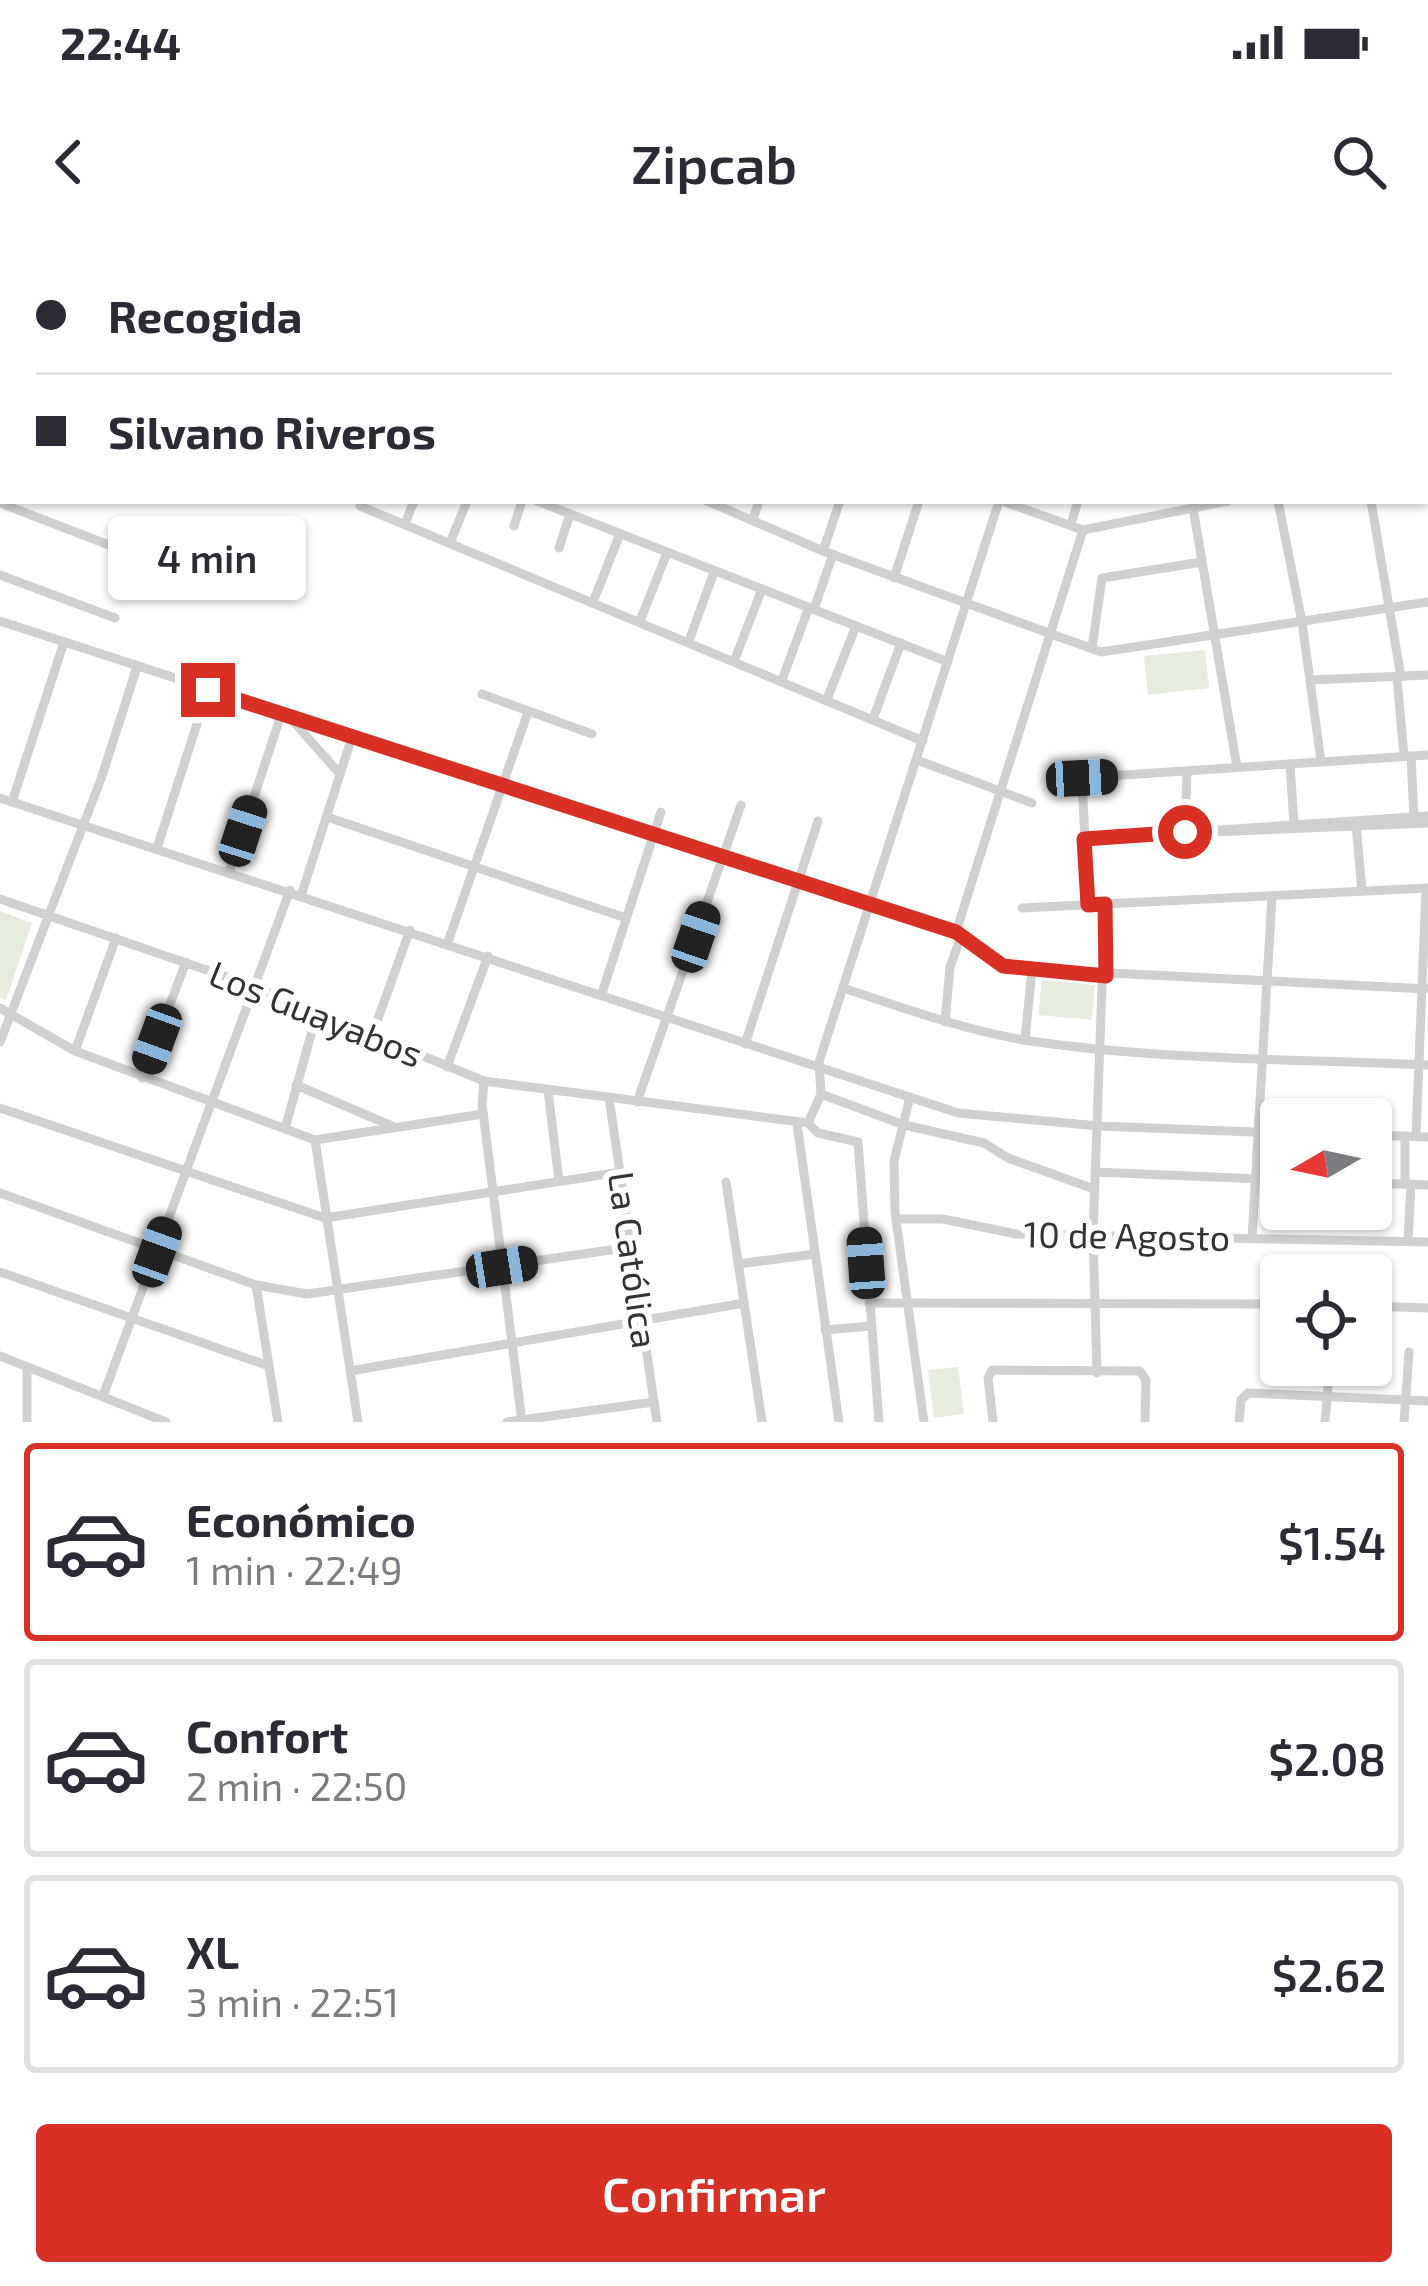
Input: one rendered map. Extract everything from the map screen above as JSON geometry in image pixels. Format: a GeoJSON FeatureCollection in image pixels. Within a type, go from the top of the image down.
{"type":"FeatureCollection","features":[{"type":"Feature","properties":{"kind":"street"},"geometry":{"type":"LineString","coordinates":[[3,504],[127,552]]}},
{"type":"Feature","properties":{"kind":"street"},"geometry":{"type":"LineString","coordinates":[[405,524],[413,504]]}},
{"type":"Feature","properties":{"kind":"street"},"geometry":{"type":"LineString","coordinates":[[450,543],[465,504]]}},
{"type":"Feature","properties":{"kind":"street"},"geometry":{"type":"LineString","coordinates":[[514,526],[521,504]]}},
{"type":"Feature","properties":{"kind":"street"},"geometry":{"type":"LineString","coordinates":[[545,504],[948,662]]}},
{"type":"Feature","properties":{"kind":"street"},"geometry":{"type":"LineString","coordinates":[[715,504],[894,578],[1050,636],[1110,652],[1428,602]]}},
{"type":"Feature","properties":{"kind":"street"},"geometry":{"type":"LineString","coordinates":[[753,519],[759,504]]}},
{"type":"Feature","properties":{"kind":"street"},"geometry":{"type":"LineString","coordinates":[[782,680],[812,608],[839,504]]}},
{"type":"Feature","properties":{"kind":"street"},"geometry":{"type":"LineString","coordinates":[[894,578],[918,504]]}},
{"type":"Feature","properties":{"kind":"street"},"geometry":{"type":"LineString","coordinates":[[839,1422],[814,1254],[803,1124],[821,1094],[820,1070],[843,988],[1000,504]]}},
{"type":"Feature","properties":{"kind":"street"},"geometry":{"type":"LineString","coordinates":[[1010,504],[1083,530],[1213,504]]}},
{"type":"Feature","properties":{"kind":"street"},"geometry":{"type":"LineString","coordinates":[[1071,524],[1077,504]]}},
{"type":"Feature","properties":{"kind":"street"},"geometry":{"type":"LineString","coordinates":[[1279,504],[1302,622],[1321,761]]}},
{"type":"Feature","properties":{"kind":"street"},"geometry":{"type":"LineString","coordinates":[[1372,504],[1415,820]]}},
{"type":"Feature","properties":{"kind":"street"},"geometry":{"type":"LineString","coordinates":[[360,506],[923,741]]}},
{"type":"Feature","properties":{"kind":"street"},"geometry":{"type":"LineString","coordinates":[[1193,508],[1237,767]]}},
{"type":"Feature","properties":{"kind":"street"},"geometry":{"type":"LineString","coordinates":[[559,548],[570,514]]}},
{"type":"Feature","properties":{"kind":"street"},"geometry":{"type":"LineString","coordinates":[[945,1022],[958,934],[1083,530]]}},
{"type":"Feature","properties":{"kind":"street"},"geometry":{"type":"LineString","coordinates":[[593,602],[620,534]]}},
{"type":"Feature","properties":{"kind":"street"},"geometry":{"type":"LineString","coordinates":[[640,621],[667,553]]}},
{"type":"Feature","properties":{"kind":"street"},"geometry":{"type":"LineString","coordinates":[[1092,648],[1102,578],[1202,562]]}},
{"type":"Feature","properties":{"kind":"street"},"geometry":{"type":"LineString","coordinates":[[688,640],[714,572]]}},
{"type":"Feature","properties":{"kind":"street"},"geometry":{"type":"LineString","coordinates":[[0,575],[115,617]]}},
{"type":"Feature","properties":{"kind":"street"},"geometry":{"type":"LineString","coordinates":[[735,659],[762,589]]}},
{"type":"Feature","properties":{"kind":"street"},"geometry":{"type":"LineString","coordinates":[[0,621],[958,934],[1003,966],[1106,976],[1426,989]]}},
{"type":"Feature","properties":{"kind":"street"},"geometry":{"type":"LineString","coordinates":[[827,700],[856,626]]}},
{"type":"Feature","properties":{"kind":"street"},"geometry":{"type":"LineString","coordinates":[[12,802],[64,642]]}},
{"type":"Feature","properties":{"kind":"street"},"geometry":{"type":"LineString","coordinates":[[873,719],[901,643]]}},
{"type":"Feature","properties":{"kind":"street"},"geometry":{"type":"LineString","coordinates":[[0,1042],[5,1010],[83,824],[136,667]]}},
{"type":"Feature","properties":{"kind":"street"},"geometry":{"type":"LineString","coordinates":[[1310,680],[1428,675]]}},
{"type":"Feature","properties":{"kind":"street"},"geometry":{"type":"LineString","coordinates":[[157,848],[208,690]]}},
{"type":"Feature","properties":{"kind":"street"},"geometry":{"type":"LineString","coordinates":[[482,694],[592,734]]}},
{"type":"Feature","properties":{"kind":"street"},"geometry":{"type":"LineString","coordinates":[[448,942],[528,712]]}},
{"type":"Feature","properties":{"kind":"street"},"geometry":{"type":"LineString","coordinates":[[285,716],[340,774]]}},
{"type":"Feature","properties":{"kind":"street"},"geometry":{"type":"LineString","coordinates":[[230,870],[285,716]]}},
{"type":"Feature","properties":{"kind":"street"},"geometry":{"type":"LineString","coordinates":[[103,1396],[254,986],[326,817],[352,737]]}},
{"type":"Feature","properties":{"kind":"street"},"geometry":{"type":"LineString","coordinates":[[1062,779],[1428,754]]}},
{"type":"Feature","properties":{"kind":"street"},"geometry":{"type":"LineString","coordinates":[[917,760],[1032,803]]}},
{"type":"Feature","properties":{"kind":"street"},"geometry":{"type":"LineString","coordinates":[[1291,764],[1294,826]]}},
{"type":"Feature","properties":{"kind":"street"},"geometry":{"type":"LineString","coordinates":[[1186,832],[1187,772]]}},
{"type":"Feature","properties":{"kind":"street"},"geometry":{"type":"LineString","coordinates":[[1082,778],[1088,905]]}},
{"type":"Feature","properties":{"kind":"street"},"geometry":{"type":"LineString","coordinates":[[0,798],[296,891],[820,1070],[972,1115],[1260,1132]]}},
{"type":"Feature","properties":{"kind":"street"},"geometry":{"type":"LineString","coordinates":[[637,1102],[741,806]]}},
{"type":"Feature","properties":{"kind":"street"},"geometry":{"type":"LineString","coordinates":[[602,993],[661,812]]}},
{"type":"Feature","properties":{"kind":"street"},"geometry":{"type":"LineString","coordinates":[[326,817],[626,918]]}},
{"type":"Feature","properties":{"kind":"street"},"geometry":{"type":"LineString","coordinates":[[1084,839],[1428,819]]}},
{"type":"Feature","properties":{"kind":"street"},"geometry":{"type":"LineString","coordinates":[[745,1044],[818,821]]}},
{"type":"Feature","properties":{"kind":"street"},"geometry":{"type":"LineString","coordinates":[[1356,823],[1362,891]]}},
{"type":"Feature","properties":{"kind":"street"},"geometry":{"type":"LineString","coordinates":[[1022,908],[1427,888],[1424,1065],[1408,1184],[1408,1241]]}},
{"type":"Feature","properties":{"kind":"street"},"geometry":{"type":"LineString","coordinates":[[1252,1238],[1271,896]]}},
{"type":"Feature","properties":{"kind":"street","name":"Los Guayabos"},"geometry":{"type":"LineString","coordinates":[[0,899],[254,986],[484,1081],[803,1124],[818,1133],[858,1142],[869,1303]]}},
{"type":"Feature","properties":{"kind":"street"},"geometry":{"type":"LineString","coordinates":[[1097,1373],[1093,1234],[1104,1050],[1105,904]]}},
{"type":"Feature","properties":{"kind":"street"},"geometry":{"type":"LineString","coordinates":[[372,1035],[410,930]]}},
{"type":"Feature","properties":{"kind":"street"},"geometry":{"type":"LineString","coordinates":[[75,1051],[116,938]]}},
{"type":"Feature","properties":{"kind":"street"},"geometry":{"type":"LineString","coordinates":[[447,1067],[488,956]]}},
{"type":"Feature","properties":{"kind":"street"},"geometry":{"type":"LineString","coordinates":[[142,1078],[186,962]]}},
{"type":"Feature","properties":{"kind":"street"},"geometry":{"type":"LineString","coordinates":[[1025,1040],[1032,969]]}},
{"type":"Feature","properties":{"kind":"street"},"geometry":{"type":"LineString","coordinates":[[843,988],[945,1022],[1025,1040],[1104,1050],[1424,1065]]}},
{"type":"Feature","properties":{"kind":"street"},"geometry":{"type":"LineString","coordinates":[[5,1010],[75,1051],[211,1103],[286,1125],[315,1140],[483,1114]]}},
{"type":"Feature","properties":{"kind":"street"},"geometry":{"type":"LineString","coordinates":[[286,1125],[317,1012]]}},
{"type":"Feature","properties":{"kind":"street"},"geometry":{"type":"LineString","coordinates":[[484,1081],[483,1114],[522,1421]]}},
{"type":"Feature","properties":{"kind":"street"},"geometry":{"type":"LineString","coordinates":[[296,1085],[397,1128]]}},
{"type":"Feature","properties":{"kind":"street"},"geometry":{"type":"LineString","coordinates":[[548,1090],[559,1180]]}},
{"type":"Feature","properties":{"kind":"street"},"geometry":{"type":"LineString","coordinates":[[821,1094],[904,1125],[984,1143],[1008,1158],[1094,1189]]}},
{"type":"Feature","properties":{"kind":"street"},"geometry":{"type":"LineString","coordinates":[[910,1097],[893,1161],[895,1212],[900,1219],[924,1422]]}},
{"type":"Feature","properties":{"kind":"street","name":"La Católica"},"geometry":{"type":"LineString","coordinates":[[609,1099],[656,1422]]}},
{"type":"Feature","properties":{"kind":"street"},"geometry":{"type":"LineString","coordinates":[[0,1108],[325,1219],[620,1172]]}},
{"type":"Feature","properties":{"kind":"street"},"geometry":{"type":"LineString","coordinates":[[315,1140],[358,1422]]}},
{"type":"Feature","properties":{"kind":"street"},"geometry":{"type":"LineString","coordinates":[[1095,1172],[1260,1179]]}},
{"type":"Feature","properties":{"kind":"street"},"geometry":{"type":"LineString","coordinates":[[726,1183],[762,1422]]}},
{"type":"Feature","properties":{"kind":"street"},"geometry":{"type":"LineString","coordinates":[[1392,1184],[1428,1185]]}},
{"type":"Feature","properties":{"kind":"street"},"geometry":{"type":"LineString","coordinates":[[0,1193],[256,1285],[337,1293],[631,1247]]}},
{"type":"Feature","properties":{"kind":"street","name":"10 de Agosto"},"geometry":{"type":"LineString","coordinates":[[900,1219],[943,1220],[1000,1233],[1428,1242]]}},
{"type":"Feature","properties":{"kind":"street"},"geometry":{"type":"LineString","coordinates":[[738,1264],[814,1254]]}},
{"type":"Feature","properties":{"kind":"street"},"geometry":{"type":"LineString","coordinates":[[0,1272],[130,1322],[269,1366]]}},
{"type":"Feature","properties":{"kind":"street"},"geometry":{"type":"LineString","coordinates":[[256,1285],[278,1422]]}},
{"type":"Feature","properties":{"kind":"street"},"geometry":{"type":"LineString","coordinates":[[879,1422],[869,1303],[907,1299],[1260,1304]]}},
{"type":"Feature","properties":{"kind":"street"},"geometry":{"type":"LineString","coordinates":[[350,1371],[743,1304]]}},
{"type":"Feature","properties":{"kind":"street"},"geometry":{"type":"LineString","coordinates":[[1392,1307],[1428,1308]]}},
{"type":"Feature","properties":{"kind":"street"},"geometry":{"type":"LineString","coordinates":[[825,1330],[871,1326]]}},
{"type":"Feature","properties":{"kind":"street"},"geometry":{"type":"LineString","coordinates":[[1404,1422],[1409,1352]]}},
{"type":"Feature","properties":{"kind":"street"},"geometry":{"type":"LineString","coordinates":[[0,1356],[166,1422]]}},
{"type":"Feature","properties":{"kind":"street"},"geometry":{"type":"LineString","coordinates":[[27,1366],[27,1422]]}},
{"type":"Feature","properties":{"kind":"street"},"geometry":{"type":"LineString","coordinates":[[990,1422],[988,1378],[992,1370],[1144,1375],[1144,1422]]}},
{"type":"Feature","properties":{"kind":"street"},"geometry":{"type":"LineString","coordinates":[[1325,1422],[1327,1386]]}},
{"type":"Feature","properties":{"kind":"street"},"geometry":{"type":"LineString","coordinates":[[1239,1422],[1240,1400],[1248,1393],[1428,1401]]}},
{"type":"Feature","properties":{"kind":"street"},"geometry":{"type":"LineString","coordinates":[[506,1422],[653,1402]]}},
{"type":"Feature","properties":{"kind":"shaded area"},"geometry":{"type":"Polygon","coordinates":[[[1205,650],[1209,688],[1148,695],[1144,656],[1205,650]]]}},
{"type":"Feature","properties":{"kind":"shaded area"},"geometry":{"type":"Polygon","coordinates":[[[0,911],[32,923],[6,1000],[0,998],[0,911]]]}},
{"type":"Feature","properties":{"kind":"shaded area"},"geometry":{"type":"Polygon","coordinates":[[[1042,980],[1095,985],[1092,1020],[1038,1015],[1042,980]]]}},
{"type":"Feature","properties":{"kind":"shaded area"},"geometry":{"type":"Polygon","coordinates":[[[958,1367],[964,1414],[934,1418],[928,1370],[958,1367]]]}},
{"type":"Feature","properties":{"kind":"route"},"geometry":{"type":"LineString","coordinates":[[208,690],[956,932],[1003,966],[1106,976],[1105,904],[1088,905],[1084,839],[1185,832]]}}]}
